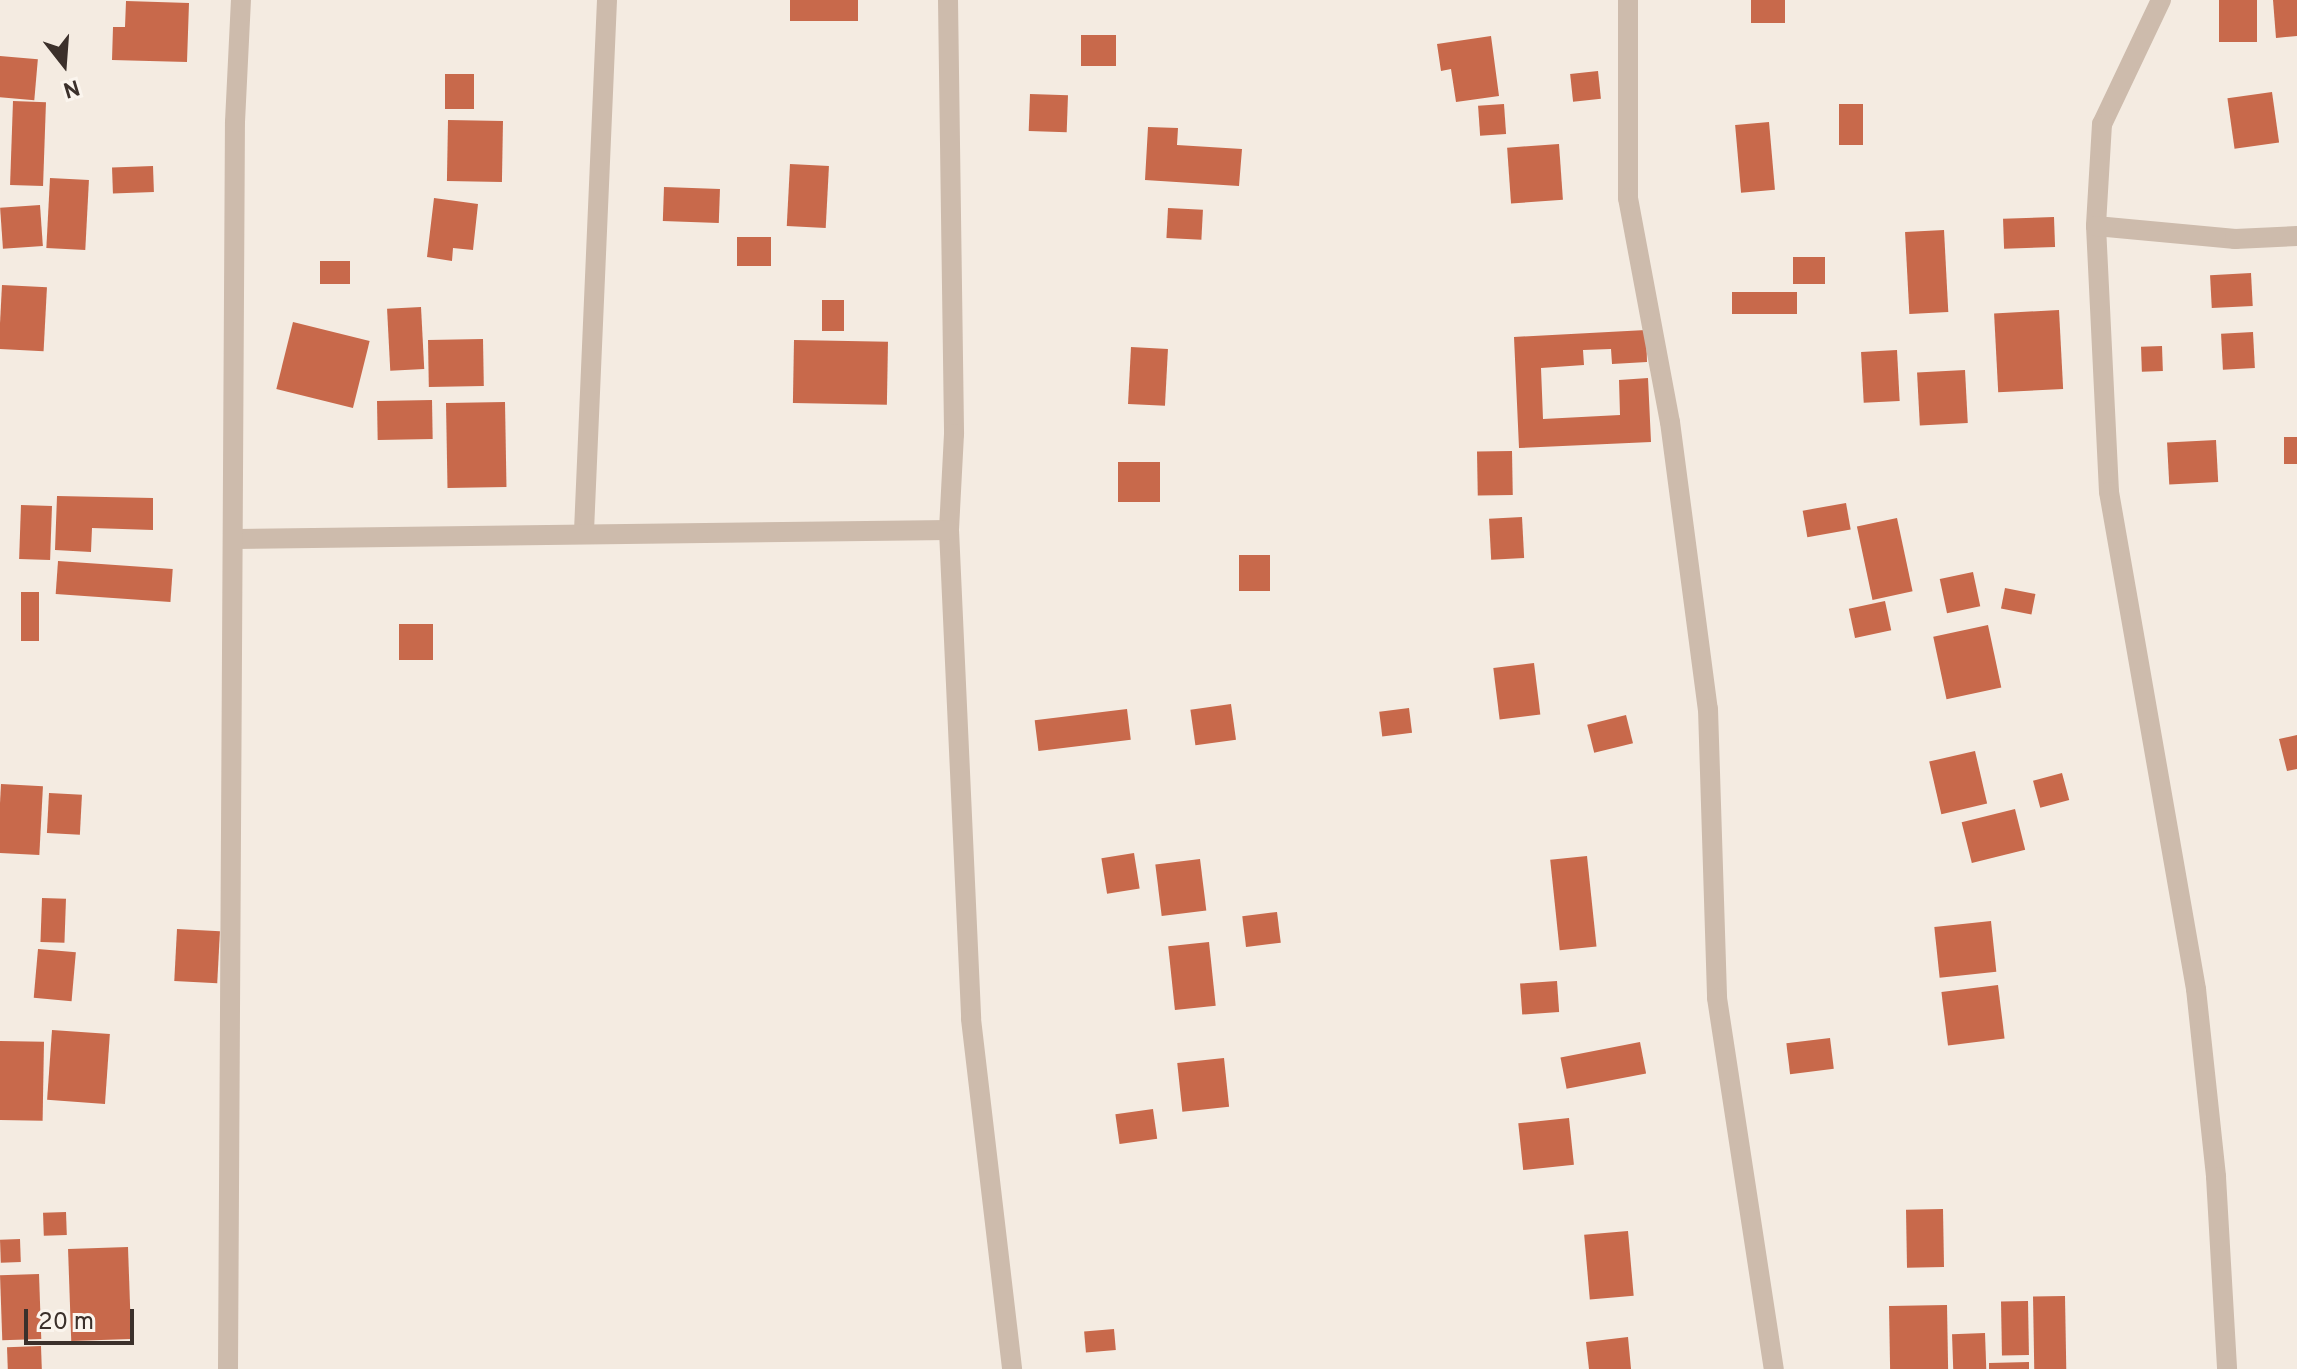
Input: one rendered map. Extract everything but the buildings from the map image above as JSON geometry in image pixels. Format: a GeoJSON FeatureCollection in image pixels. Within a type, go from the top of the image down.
{"type":"FeatureCollection","features":[{"type":"Feature","properties":{"kind":"street"},"geometry":{"type":"LineString","coordinates":[[228,1369],[235,122],[241,0]]}},
{"type":"Feature","properties":{"kind":"street"},"geometry":{"type":"LineString","coordinates":[[584,531],[607,0]]}},
{"type":"Feature","properties":{"kind":"street"},"geometry":{"type":"LineString","coordinates":[[948,0],[954,434],[949,530],[971,1019],[1012,1369]]}},
{"type":"Feature","properties":{"kind":"street"},"geometry":{"type":"LineString","coordinates":[[1628,0],[1628,198],[1670,422],[1708,709],[1717,998],[1774,1369]]}},
{"type":"Feature","properties":{"kind":"street"},"geometry":{"type":"LineString","coordinates":[[2161,0],[2102,124],[2096,226],[2109,492],[2196,989],[2216,1177],[2227,1369]]}},
{"type":"Feature","properties":{"kind":"street"},"geometry":{"type":"LineString","coordinates":[[2096,226],[2235,239],[2297,236]]}},
{"type":"Feature","properties":{"kind":"street"},"geometry":{"type":"LineString","coordinates":[[234,539],[584,531],[949,530]]}}]}
